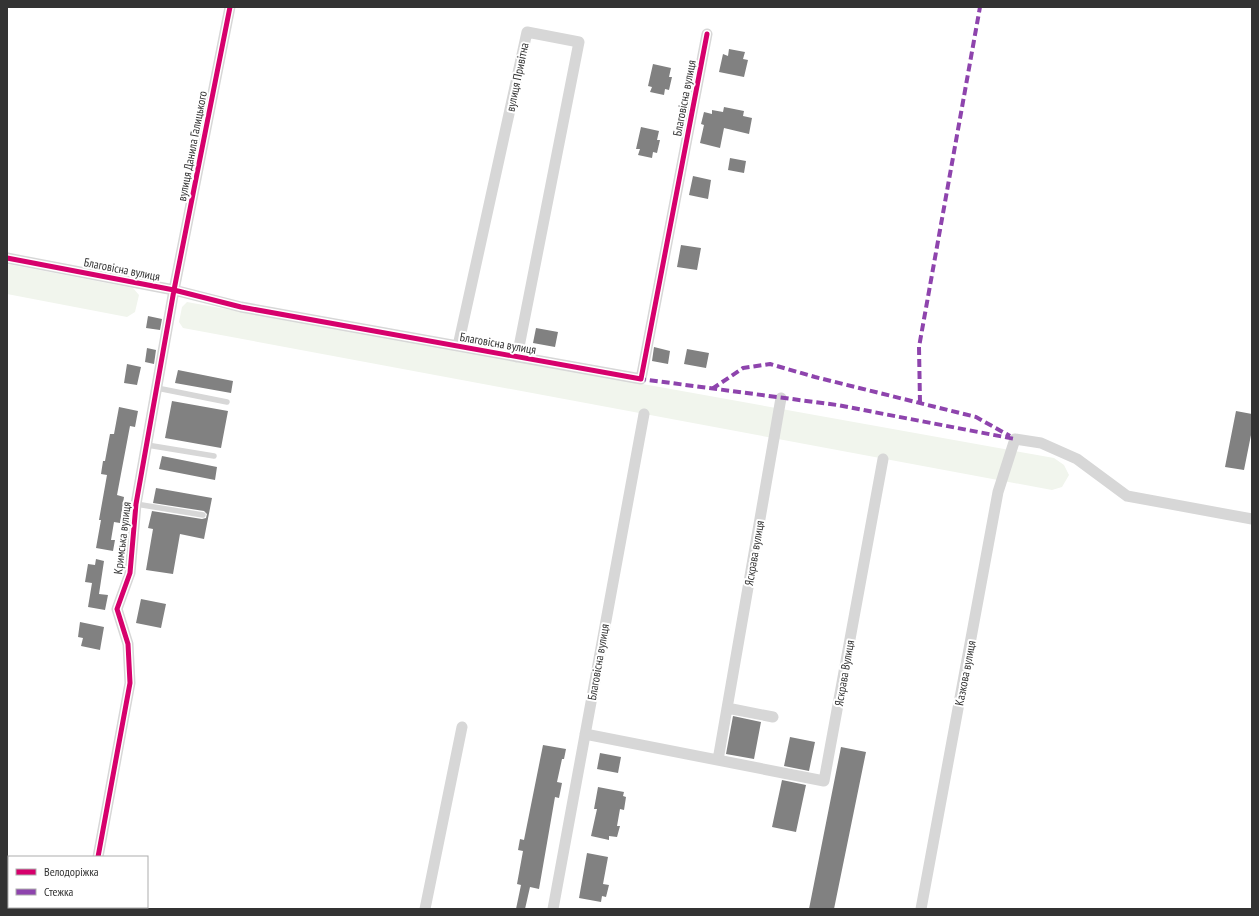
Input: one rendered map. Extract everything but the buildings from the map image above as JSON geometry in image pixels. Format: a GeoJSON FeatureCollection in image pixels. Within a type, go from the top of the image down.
{"type":"FeatureCollection","features":[{"type":"Feature","properties":{"kind":"street","name":"вулиця Данила Галицького"},"geometry":{"type":"LineString","coordinates":[[174,290],[230,7]]}},
{"type":"Feature","properties":{"kind":"street","name":"вулиця Привітна"},"geometry":{"type":"LineString","coordinates":[[458,346],[527,32],[578,42],[517,357]]}},
{"type":"Feature","properties":{"kind":"street","name":"Благовісна вулиця"},"geometry":{"type":"LineString","coordinates":[[7,258],[174,290],[241,307],[641,379],[706,34]]}},
{"type":"Feature","properties":{"kind":"street","name":"Кримська вулиця"},"geometry":{"type":"LineString","coordinates":[[98,856],[130,684],[128,644],[117,609],[130,573],[136,504],[174,290]]}},
{"type":"Feature","properties":{"kind":"street","name":"Яскрава вулиця"},"geometry":{"type":"LineString","coordinates":[[718,760],[781,398]]}},
{"type":"Feature","properties":{"kind":"street","name":"Благовісна вулиця"},"geometry":{"type":"LineString","coordinates":[[553,909],[644,414]]}},
{"type":"Feature","properties":{"kind":"street","name":"Казкова вулиця"},"geometry":{"type":"LineString","coordinates":[[921,909],[998,492],[1015,439],[1041,444],[1077,459],[1127,496],[1252,519]]}},
{"type":"Feature","properties":{"kind":"street","name":"Яскрава Вулиця"},"geometry":{"type":"LineString","coordinates":[[718,760],[824,781],[883,459]]}},
{"type":"Feature","properties":{"kind":"street"},"geometry":{"type":"LineString","coordinates":[[727,708],[773,717]]}},
{"type":"Feature","properties":{"kind":"street"},"geometry":{"type":"LineString","coordinates":[[425,909],[462,727]]}},
{"type":"Feature","properties":{"kind":"street"},"geometry":{"type":"LineString","coordinates":[[585,734],[718,760]]}},
{"type":"Feature","properties":{"kind":"lane"},"geometry":{"type":"LineString","coordinates":[[157,388],[227,402]]}},
{"type":"Feature","properties":{"kind":"lane"},"geometry":{"type":"LineString","coordinates":[[147,445],[214,456]]}},
{"type":"Feature","properties":{"kind":"lane"},"geometry":{"type":"LineString","coordinates":[[136,504],[202,516]]}},
{"type":"Feature","properties":{"kind":"shaded area"},"geometry":{"type":"Polygon","coordinates":[[[7,264],[133,288],[139,295],[135,312],[127,317],[7,294],[7,264]]]}},
{"type":"Feature","properties":{"kind":"shaded area"},"geometry":{"type":"Polygon","coordinates":[[[187,302],[1054,458],[1064,465],[1069,475],[1062,487],[1052,490],[183,328],[179,322],[182,307],[187,302]]]}},
{"type":"Feature","properties":{"kind":"marked path"},"geometry":{"type":"LineString","coordinates":[[920,403],[919,347],[980,7]]}},
{"type":"Feature","properties":{"kind":"marked path"},"geometry":{"type":"LineString","coordinates":[[712,389],[743,368],[770,364],[815,377],[976,417],[1010,436]]}},
{"type":"Feature","properties":{"kind":"marked path"},"geometry":{"type":"LineString","coordinates":[[642,376],[641,379],[837,405],[1015,439]]}},
{"type":"Feature","properties":{"kind":"cycle path"},"geometry":{"type":"LineString","coordinates":[[98,856],[130,683],[128,644],[117,609],[130,573],[136,504],[174,290],[230,7]]}},
{"type":"Feature","properties":{"kind":"cycle path"},"geometry":{"type":"LineString","coordinates":[[7,258],[174,290],[241,307],[641,379],[707,34]]}}]}
